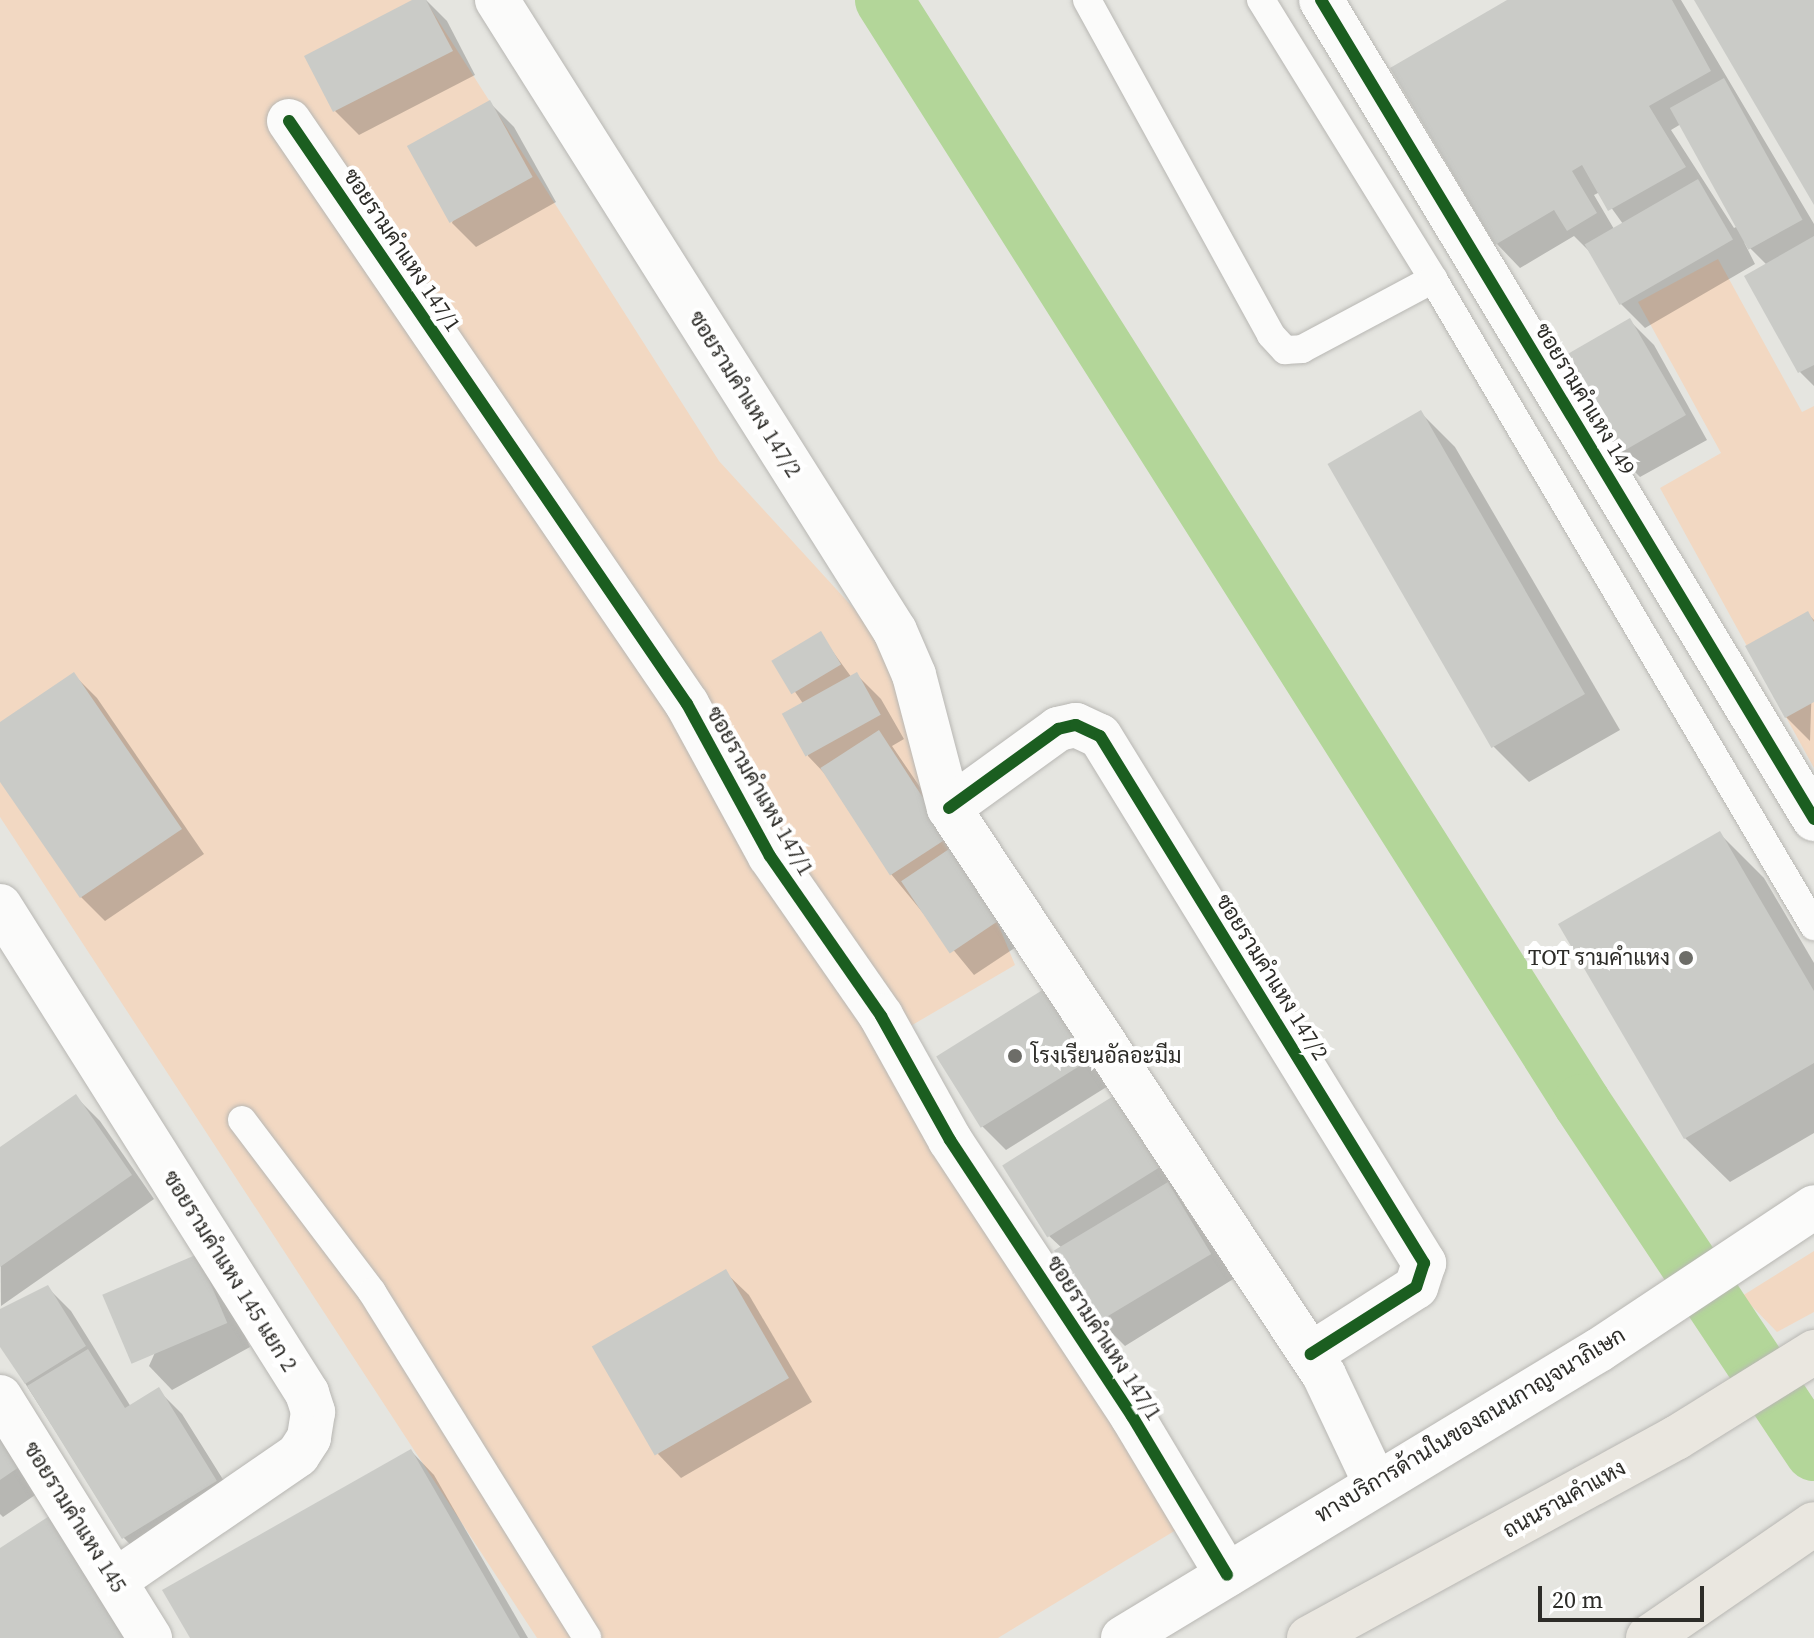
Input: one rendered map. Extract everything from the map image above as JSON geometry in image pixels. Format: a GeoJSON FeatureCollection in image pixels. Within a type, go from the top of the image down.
{"type":"FeatureCollection","features":[{"type":"Feature","properties":{"kind":"main road","name":"ถนนรามคำแหง"},"geometry":{"type":"LineString","coordinates":[[1309,1638],[1676,1438],[1814,1352]]}},
{"type":"Feature","properties":{"kind":"main road"},"geometry":{"type":"LineString","coordinates":[[1648,1638],[1747,1565],[1814,1524]]}},
{"type":"Feature","properties":{"kind":"street","name":"ซอยรามคำแหง 147/2"},"geometry":{"type":"LineString","coordinates":[[497,0],[895,631],[914,675],[949,808],[1311,1354],[1374,1481]]}},
{"type":"Feature","properties":{"kind":"street","name":"ซอยรามคำแหง 149"},"geometry":{"type":"LineString","coordinates":[[1321,0],[1814,819]]}},
{"type":"Feature","properties":{"kind":"street","name":"ซอยรามคำแหง 147/1"},"geometry":{"type":"LineString","coordinates":[[289,121],[687,704],[770,856],[881,1016],[950,1140],[1132,1416],[1227,1575]]}},
{"type":"Feature","properties":{"kind":"street","name":"ซอยรามคำแหง 147/2"},"geometry":{"type":"LineString","coordinates":[[949,808],[1058,729],[1076,725],[1100,736],[1424,1263],[1416,1287],[1311,1354]]}},
{"type":"Feature","properties":{"kind":"street","name":"ซอยรามคำแหง 145 แยก 2"},"geometry":{"type":"LineString","coordinates":[[0,906],[307,1393],[313,1412],[309,1438],[298,1455],[116,1580]]}},
{"type":"Feature","properties":{"kind":"street","name":"ทางบริการด้านในของถนนกาญจนาภิเษก"},"geometry":{"type":"LineString","coordinates":[[1123,1638],[1374,1481],[1599,1350],[1807,1212]]}},
{"type":"Feature","properties":{"kind":"street","name":"ซอยรามคำแหง 145"},"geometry":{"type":"LineString","coordinates":[[0,1397],[150,1638]]}},
{"type":"Feature","properties":{"kind":"lane"},"geometry":{"type":"LineString","coordinates":[[1087,0],[1271,335],[1285,350],[1302,349],[1433,279]]}},
{"type":"Feature","properties":{"kind":"lane"},"geometry":{"type":"LineString","coordinates":[[1261,0],[1433,279],[1814,926]]}},
{"type":"Feature","properties":{"kind":"lane"},"geometry":{"type":"LineString","coordinates":[[242,1120],[372,1292],[587,1638]]}},
{"type":"Feature","properties":{"kind":"shaded area"},"geometry":{"type":"Polygon","coordinates":[[[0,0],[425,0],[719,461],[880,637],[1015,965],[878,1045],[1181,1527],[998,1638],[537,1638],[0,817],[0,0]]]}},
{"type":"Feature","properties":{"kind":"shaded area"},"geometry":{"type":"Polygon","coordinates":[[[1718,259],[1802,412],[1814,406],[1814,768],[1660,488],[1721,453],[1638,302],[1718,259]]]}},
{"type":"Feature","properties":{"kind":"shaded area"},"geometry":{"type":"Polygon","coordinates":[[[1814,1251],[1814,1312],[1777,1332],[1742,1296],[1814,1251]]]}},
{"type":"Feature","properties":{"kind":"building"},"geometry":{"type":"Polygon","coordinates":[[[412,0],[426,0],[453,51],[333,112],[304,56],[412,0]]]}},
{"type":"Feature","properties":{"kind":"building"},"geometry":{"type":"Polygon","coordinates":[[[1507,0],[1672,0],[1711,71],[1649,106],[1686,167],[1608,211],[1582,165],[1572,171],[1597,213],[1567,231],[1554,210],[1495,245],[1390,68],[1507,0]]]}},
{"type":"Feature","properties":{"kind":"building"},"geometry":{"type":"Polygon","coordinates":[[[1694,0],[1814,0],[1814,205],[1694,0]]]}},
{"type":"Feature","properties":{"kind":"building"},"geometry":{"type":"Polygon","coordinates":[[[1724,78],[1803,220],[1748,250],[1670,108],[1724,78]]]}},
{"type":"Feature","properties":{"kind":"building"},"geometry":{"type":"Polygon","coordinates":[[[490,100],[533,177],[450,223],[407,146],[490,100]]]}},
{"type":"Feature","properties":{"kind":"building"},"geometry":{"type":"Polygon","coordinates":[[[1698,179],[1733,240],[1620,305],[1585,244],[1698,179]]]}},
{"type":"Feature","properties":{"kind":"building"},"geometry":{"type":"Polygon","coordinates":[[[1814,236],[1814,365],[1798,373],[1744,276],[1814,236]]]}},
{"type":"Feature","properties":{"kind":"building"},"geometry":{"type":"Polygon","coordinates":[[[1630,318],[1686,415],[1617,455],[1561,358],[1630,318]]]}},
{"type":"Feature","properties":{"kind":"building"},"geometry":{"type":"Polygon","coordinates":[[[1421,410],[1585,694],[1491,748],[1327,464],[1421,410]]]}},
{"type":"Feature","properties":{"kind":"building"},"geometry":{"type":"Polygon","coordinates":[[[1808,611],[1814,622],[1814,702],[1785,718],[1745,646],[1808,611]]]}},
{"type":"Feature","properties":{"kind":"building"},"geometry":{"type":"Polygon","coordinates":[[[821,631],[841,664],[791,694],[771,661],[821,631]]]}},
{"type":"Feature","properties":{"kind":"building"},"geometry":{"type":"Polygon","coordinates":[[[74,672],[182,829],[80,898],[0,782],[0,722],[74,672]]]}},
{"type":"Feature","properties":{"kind":"building"},"geometry":{"type":"Polygon","coordinates":[[[857,672],[881,715],[806,757],[782,714],[857,672]]]}},
{"type":"Feature","properties":{"kind":"building"},"geometry":{"type":"Polygon","coordinates":[[[879,730],[949,837],[890,875],[820,768],[879,730]]]}},
{"type":"Feature","properties":{"kind":"building","name":"TOT รามคำแหง"},"geometry":{"type":"Polygon","coordinates":[[[1720,831],[1814,991],[1814,1063],[1684,1139],[1558,924],[1720,831]]]}},
{"type":"Feature","properties":{"kind":"building"},"geometry":{"type":"Polygon","coordinates":[[[955,845],[1004,917],[950,953],[901,881],[955,845]]]}},
{"type":"Feature","properties":{"kind":"building","name":"โรงเรียนอัลอะมีม"},"geometry":{"type":"Polygon","coordinates":[[[1049,986],[1094,1057],[981,1128],[936,1056],[1049,986]]]}},
{"type":"Feature","properties":{"kind":"building"},"geometry":{"type":"Polygon","coordinates":[[[76,1094],[132,1175],[0,1267],[0,1147],[76,1094]]]}},
{"type":"Feature","properties":{"kind":"building"},"geometry":{"type":"Polygon","coordinates":[[[1115,1095],[1160,1167],[1047,1238],[1002,1165],[1115,1095]]]}},
{"type":"Feature","properties":{"kind":"building"},"geometry":{"type":"Polygon","coordinates":[[[1168,1182],[1211,1254],[1097,1323],[1054,1251],[1168,1182]]]}},
{"type":"Feature","properties":{"kind":"building"},"geometry":{"type":"Polygon","coordinates":[[[198,1254],[227,1323],[132,1364],[102,1295],[198,1254]]]}},
{"type":"Feature","properties":{"kind":"building"},"geometry":{"type":"Polygon","coordinates":[[[726,1269],[789,1378],[655,1456],[592,1346],[726,1269]]]}},
{"type":"Feature","properties":{"kind":"building"},"geometry":{"type":"Polygon","coordinates":[[[48,1285],[86,1346],[25,1384],[0,1347],[0,1309],[48,1285]]]}},
{"type":"Feature","properties":{"kind":"building"},"geometry":{"type":"Polygon","coordinates":[[[88,1349],[125,1408],[159,1387],[217,1481],[122,1539],[27,1386],[88,1349]]]}},
{"type":"Feature","properties":{"kind":"building"},"geometry":{"type":"Polygon","coordinates":[[[0,1439],[19,1467],[0,1480],[0,1439]]]}},
{"type":"Feature","properties":{"kind":"building"},"geometry":{"type":"Polygon","coordinates":[[[411,1449],[520,1638],[190,1638],[162,1590],[411,1449]]]}},
{"type":"Feature","properties":{"kind":"building"},"geometry":{"type":"Polygon","coordinates":[[[54,1513],[134,1638],[0,1638],[0,1548],[54,1513]]]}},
{"type":"Feature","properties":{"kind":"waterway"},"geometry":{"type":"LineString","coordinates":[[884,0],[1582,1103],[1814,1452]]}},
{"type":"Feature","properties":{"kind":"cycle path"},"geometry":{"type":"LineString","coordinates":[[1321,0],[1814,819]]}},
{"type":"Feature","properties":{"kind":"cycle path"},"geometry":{"type":"LineString","coordinates":[[289,121],[687,704],[770,856],[881,1016],[950,1140],[1132,1416],[1227,1575]]}},
{"type":"Feature","properties":{"kind":"cycle path"},"geometry":{"type":"LineString","coordinates":[[949,808],[1058,729],[1076,725],[1100,736],[1424,1263],[1416,1287],[1311,1354]]}},
{"type":"Feature","properties":{"kind":"place","name":"TOT รามคำแหง"},"geometry":{"type":"Point","coordinates":[1686,958]}},
{"type":"Feature","properties":{"kind":"place","name":"โรงเรียนอัลอะมีม"},"geometry":{"type":"Point","coordinates":[1015,1056]}}]}
